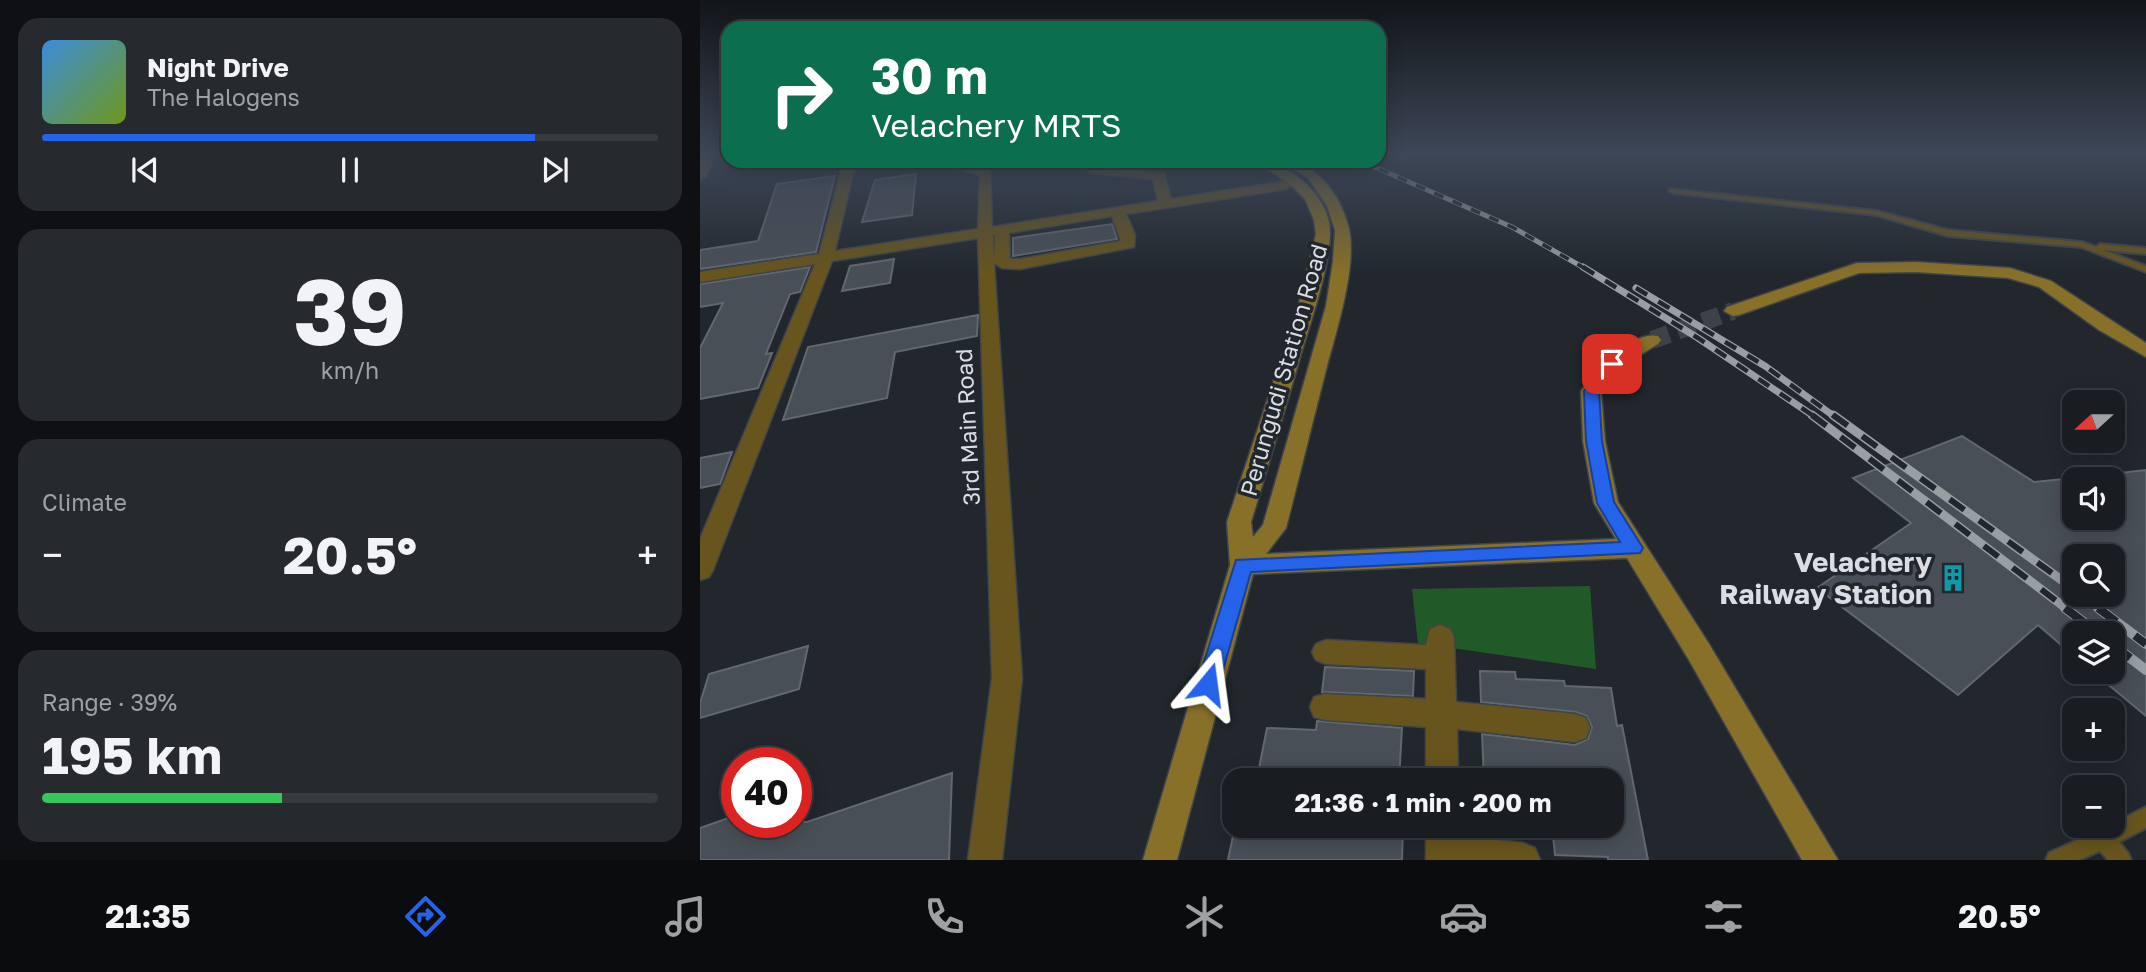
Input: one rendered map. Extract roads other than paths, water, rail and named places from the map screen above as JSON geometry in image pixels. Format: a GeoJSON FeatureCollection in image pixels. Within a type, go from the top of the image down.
{"type":"FeatureCollection","features":[{"type":"Feature","properties":{"kind":"street"},"geometry":{"type":"LineString","coordinates":[[700,570],[826,256],[841,195]]}},
{"type":"Feature","properties":{"kind":"street","name":"3rd Main Road"},"geometry":{"type":"LineString","coordinates":[[985,860],[1007,678],[996,232],[990,195]]}},
{"type":"Feature","properties":{"kind":"street"},"geometry":{"type":"LineString","coordinates":[[1164,195],[1166,204]]}},
{"type":"Feature","properties":{"kind":"street"},"geometry":{"type":"LineString","coordinates":[[700,276],[1082,221],[1222,195]]}},
{"type":"Feature","properties":{"kind":"street","name":"Perungudi Station Road"},"geometry":{"type":"LineString","coordinates":[[1160,860],[1243,565],[1239,522],[1307,307],[1323,234],[1323,224],[1308,195]]}},
{"type":"Feature","properties":{"kind":"street","name":"Perungudi Station Road"},"geometry":{"type":"LineString","coordinates":[[1243,565],[1274,528],[1334,306],[1341,261],[1342,230],[1334,206],[1326,195]]}},
{"type":"Feature","properties":{"kind":"street"},"geometry":{"type":"LineString","coordinates":[[996,232],[1002,263],[1020,264],[1125,246],[1129,244],[1128,234],[1119,215]]}},
{"type":"Feature","properties":{"kind":"street"},"geometry":{"type":"LineString","coordinates":[[1732,311],[1857,268],[1916,267],[2010,273],[2045,284],[2146,351]]}},
{"type":"Feature","properties":{"kind":"street"},"geometry":{"type":"LineString","coordinates":[[1652,340],[1612,364],[1591,391],[1594,441],[1606,503],[1699,652],[1821,860]]}},
{"type":"Feature","properties":{"kind":"street"},"geometry":{"type":"LineString","coordinates":[[1243,565],[1633,548]]}},
{"type":"Feature","properties":{"kind":"street"},"geometry":{"type":"LineString","coordinates":[[1326,652],[1440,647],[1442,768]]}},
{"type":"Feature","properties":{"kind":"street"},"geometry":{"type":"LineString","coordinates":[[1325,707],[1441,713],[1576,728]]}},
{"type":"Feature","properties":{"kind":"street"},"geometry":{"type":"LineString","coordinates":[[1443,846],[1524,860]]}},
{"type":"Feature","properties":{"kind":"lane"},"geometry":{"type":"LineString","coordinates":[[1711,195],[1877,213],[1948,233],[2146,251]]}},
{"type":"Feature","properties":{"kind":"lane"},"geometry":{"type":"LineString","coordinates":[[2082,245],[2146,269]]}},
{"type":"Feature","properties":{"kind":"lane"},"geometry":{"type":"LineString","coordinates":[[2056,860],[2146,817]]}},
{"type":"Feature","properties":{"kind":"lane"},"geometry":{"type":"LineString","coordinates":[[2103,839],[2121,860]]}},
{"type":"Feature","properties":{"kind":"tunnel"},"geometry":{"type":"LineString","coordinates":[[1652,340],[1733,311]]}},
{"type":"Feature","properties":{"kind":"railway"},"geometry":{"type":"LineString","coordinates":[[1439,195],[1512,227],[1586,269]]}},
{"type":"Feature","properties":{"kind":"railway"},"geometry":{"type":"LineString","coordinates":[[1583,267],[1698,338],[1815,417]]}},
{"type":"Feature","properties":{"kind":"railway"},"geometry":{"type":"LineString","coordinates":[[1636,288],[1765,366],[1835,417]]}},
{"type":"Feature","properties":{"kind":"railway"},"geometry":{"type":"LineString","coordinates":[[1812,415],[2067,609]]}},
{"type":"Feature","properties":{"kind":"railway"},"geometry":{"type":"LineString","coordinates":[[1833,415],[2062,580]]}},
{"type":"Feature","properties":{"kind":"railway"},"geometry":{"type":"LineString","coordinates":[[2065,608],[2082,621]]}},
{"type":"Feature","properties":{"kind":"railway"},"geometry":{"type":"LineString","coordinates":[[2098,608],[2146,644]]}},
{"type":"Feature","properties":{"kind":"railway"},"geometry":{"type":"LineString","coordinates":[[2125,654],[2146,670]]}},
{"type":"Feature","properties":{"kind":"place","name":"Velachery Railway Station"},"geometry":{"type":"Point","coordinates":[1953,578]}}]}
